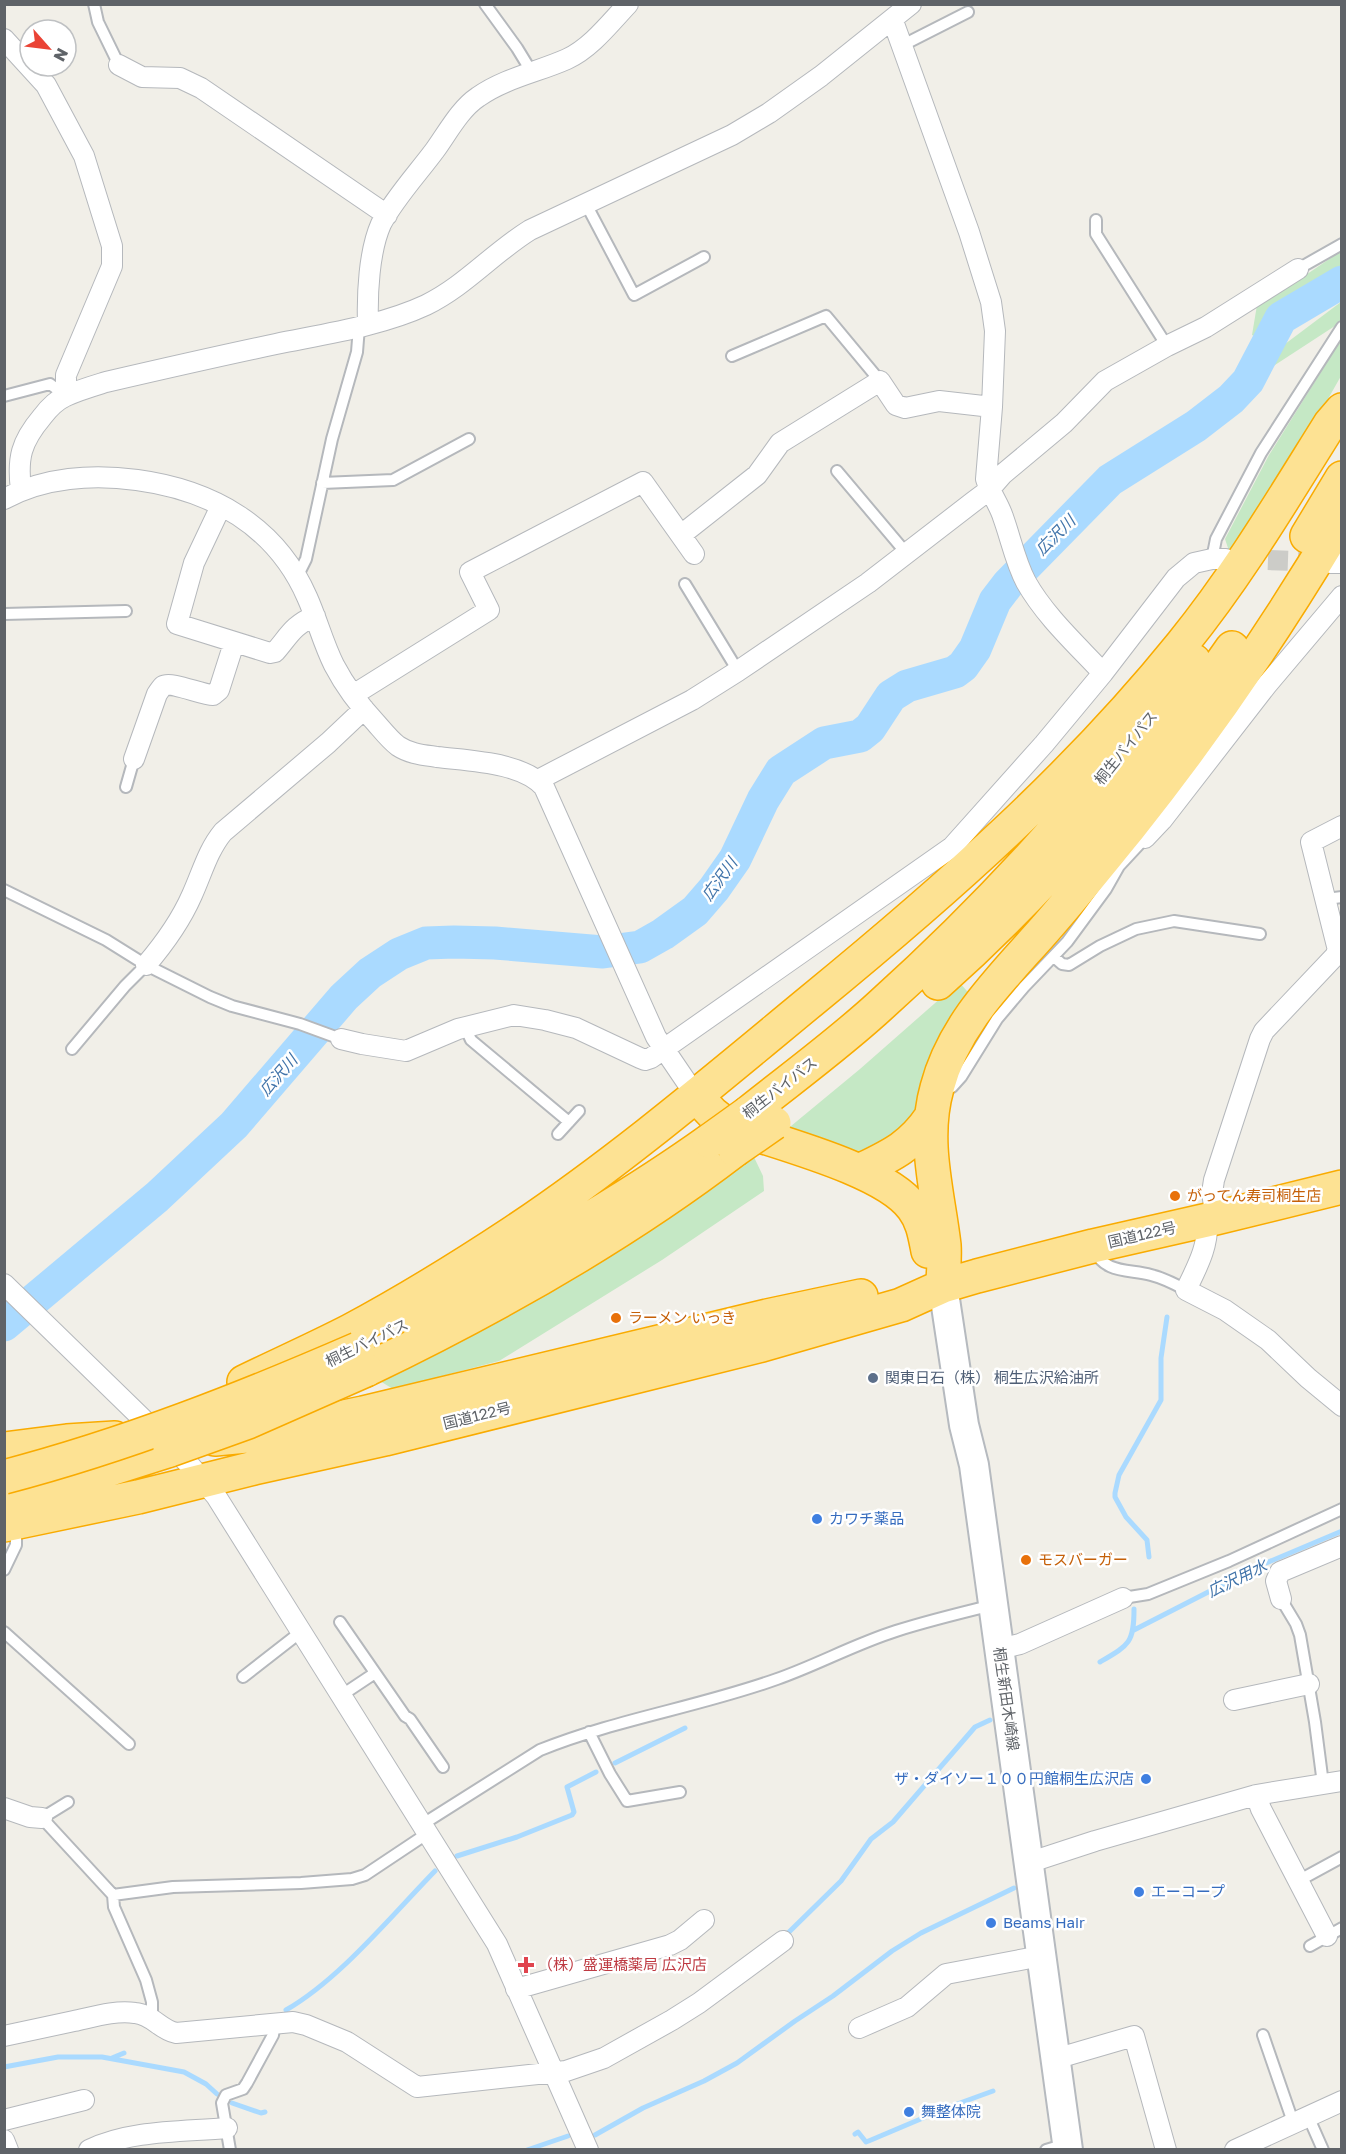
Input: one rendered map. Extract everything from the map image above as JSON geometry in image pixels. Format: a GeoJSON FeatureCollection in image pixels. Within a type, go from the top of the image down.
{"type":"FeatureCollection","features":[{"type":"Feature","properties":{"kind":"highway"},"geometry":{"type":"LineString","coordinates":[[355,1445],[336,1442],[270,1455],[212,1460],[190,1454],[163,1441],[167,1430],[177,1416],[391,1309],[513,1233],[633,1147],[948,886],[1109,730],[1216,600],[1341,410]]}},
{"type":"Feature","properties":{"kind":"highway","name":"桐生バイパス"},"geometry":{"type":"LineString","coordinates":[[761,1118],[838,1042],[980,911],[1072,813],[1205,647],[1278,537],[1341,427]]}},
{"type":"Feature","properties":{"kind":"highway","name":"桐生バイパス"},"geometry":{"type":"LineString","coordinates":[[4,1477],[148,1434],[264,1389],[362,1360],[468,1320],[583,1255],[696,1180],[722,1146],[945,977],[994,931],[1089,829],[1167,735],[1225,659],[1316,523],[1341,478]]}},
{"type":"Feature","properties":{"kind":"highway"},"geometry":{"type":"LineString","coordinates":[[859,1171],[899,1151],[919,1134],[933,1104],[951,1050],[970,1016],[1078,891],[1138,832],[1179,763],[1242,673],[1322,552],[1341,518]]}},
{"type":"Feature","properties":{"kind":"highway"},"geometry":{"type":"LineString","coordinates":[[696,1096],[727,1125],[859,1171],[893,1188],[914,1209],[923,1227],[928,1251],[943,1286]]}},
{"type":"Feature","properties":{"kind":"highway"},"geometry":{"type":"LineString","coordinates":[[933,1104],[933,1182],[944,1248],[943,1286]]}},
{"type":"Feature","properties":{"kind":"highway","name":"国道122号"},"geometry":{"type":"LineString","coordinates":[[8,1516],[138,1497],[762,1345],[901,1305],[943,1286],[1093,1246],[1341,1187]]}},
{"type":"Feature","properties":{"kind":"highway","name":"国道122号"},"geometry":{"type":"LineString","coordinates":[[4,1449],[110,1438],[163,1441],[258,1435],[363,1413],[778,1313],[908,1285],[943,1286]]}},
{"type":"Feature","properties":{"kind":"highway","name":"桐生バイパス"},"geometry":{"type":"LineString","coordinates":[[8,1516],[63,1484],[159,1454],[248,1422],[362,1360]]}},
{"type":"Feature","properties":{"kind":"main road","name":"桐生新田木崎線"},"geometry":{"type":"LineString","coordinates":[[943,1286],[964,1425],[974,1465],[1000,1649],[1055,2059],[1060,2148]]}},
{"type":"Feature","properties":{"kind":"street"},"geometry":{"type":"LineString","coordinates":[[363,325],[373,254],[381,225],[467,105],[489,90],[531,71],[567,59],[587,46],[628,4]]}},
{"type":"Feature","properties":{"kind":"street"},"geometry":{"type":"LineString","coordinates":[[696,1096],[663,1050],[621,962],[548,794],[538,780],[501,766],[406,751],[396,745],[358,702],[334,665],[297,577],[274,544],[239,514],[191,493],[126,479],[75,478],[13,494],[21,450],[26,438],[46,411],[66,396],[106,382],[363,325],[428,304],[447,293],[509,243],[530,230],[732,135],[769,113],[893,21],[911,4]]}},
{"type":"Feature","properties":{"kind":"street"},"geometry":{"type":"LineString","coordinates":[[893,21],[969,232],[991,302],[995,331],[987,471],[989,490],[1003,515],[1015,556],[1027,583],[1052,617],[1103,673]]}},
{"type":"Feature","properties":{"kind":"street"},"geometry":{"type":"LineString","coordinates":[[6,44],[46,85],[84,156],[112,246],[112,266],[66,375],[66,396]]}},
{"type":"Feature","properties":{"kind":"street"},"geometry":{"type":"LineString","coordinates":[[119,65],[142,77],[180,78],[201,88],[387,215]]}},
{"type":"Feature","properties":{"kind":"street"},"geometry":{"type":"LineString","coordinates":[[538,780],[692,700],[738,671],[868,583],[989,490],[1003,474],[1064,423],[1105,381],[1216,321],[1298,269]]}},
{"type":"Feature","properties":{"kind":"street"},"geometry":{"type":"LineString","coordinates":[[681,535],[757,475],[780,443],[880,381],[896,405],[905,408],[939,401],[992,407]]}},
{"type":"Feature","properties":{"kind":"street"},"geometry":{"type":"LineString","coordinates":[[146,965],[165,943],[192,897],[215,842],[223,832],[328,743],[358,702],[489,610],[470,572],[643,482],[694,554]]}},
{"type":"Feature","properties":{"kind":"street"},"geometry":{"type":"LineString","coordinates":[[221,506],[194,563],[177,624],[270,653],[275,652],[292,629],[302,621],[315,616]]}},
{"type":"Feature","properties":{"kind":"street"},"geometry":{"type":"LineString","coordinates":[[335,1036],[362,1044],[406,1051],[465,1027],[514,1015],[576,1028],[645,1060],[651,1058],[952,847],[1044,744],[1103,673],[1176,578],[1194,563],[1219,559]]}},
{"type":"Feature","properties":{"kind":"street"},"geometry":{"type":"LineString","coordinates":[[1138,832],[1162,820],[1266,686],[1341,596]]}},
{"type":"Feature","properties":{"kind":"street"},"geometry":{"type":"LineString","coordinates":[[134,759],[157,694],[164,686],[170,684],[203,695],[213,695],[219,690],[234,643]]}},
{"type":"Feature","properties":{"kind":"street"},"geometry":{"type":"LineString","coordinates":[[1341,826],[1311,842],[1334,898],[1338,950],[1335,956],[1264,1031],[1260,1039],[1214,1180],[1211,1219],[1203,1253],[1186,1290],[1226,1310],[1268,1340],[1341,1406]]}},
{"type":"Feature","properties":{"kind":"street"},"geometry":{"type":"LineString","coordinates":[[4,1284],[204,1481],[302,1631],[496,1944],[588,2150]]}},
{"type":"Feature","properties":{"kind":"street"},"geometry":{"type":"LineString","coordinates":[[1281,1599],[1276,1581],[1280,1572],[1341,1546]]}},
{"type":"Feature","properties":{"kind":"street"},"geometry":{"type":"LineString","coordinates":[[1000,1649],[1020,1644],[1123,1598]]}},
{"type":"Feature","properties":{"kind":"street"},"geometry":{"type":"LineString","coordinates":[[1234,1700],[1309,1684]]}},
{"type":"Feature","properties":{"kind":"street"},"geometry":{"type":"LineString","coordinates":[[1027,1859],[1040,1859],[1256,1795],[1332,1782]]}},
{"type":"Feature","properties":{"kind":"street"},"geometry":{"type":"LineString","coordinates":[[1256,1795],[1326,1937]]}},
{"type":"Feature","properties":{"kind":"street"},"geometry":{"type":"LineString","coordinates":[[4,1808],[42,1818]]}},
{"type":"Feature","properties":{"kind":"street"},"geometry":{"type":"LineString","coordinates":[[516,1989],[670,1945],[680,1940],[704,1920]]}},
{"type":"Feature","properties":{"kind":"street"},"geometry":{"type":"LineString","coordinates":[[4,2036],[101,2015],[136,2013],[176,2033],[300,2023],[347,2042],[417,2087],[554,2073],[604,2058],[664,2025],[699,2003],[783,1941]]}},
{"type":"Feature","properties":{"kind":"street"},"geometry":{"type":"LineString","coordinates":[[859,2028],[907,2007],[946,1974],[1041,1956]]}},
{"type":"Feature","properties":{"kind":"street"},"geometry":{"type":"LineString","coordinates":[[1055,2059],[1134,2036],[1166,2150]]}},
{"type":"Feature","properties":{"kind":"street"},"geometry":{"type":"LineString","coordinates":[[4,2121],[84,2100]]}},
{"type":"Feature","properties":{"kind":"street"},"geometry":{"type":"LineString","coordinates":[[1235,2150],[1341,2101]]}},
{"type":"Feature","properties":{"kind":"street"},"geometry":{"type":"LineString","coordinates":[[88,2150],[101,2144],[134,2136],[227,2128]]}},
{"type":"Feature","properties":{"kind":"street"},"geometry":{"type":"LineString","coordinates":[[4,2140],[8,2150]]}},
{"type":"Feature","properties":{"kind":"lane"},"geometry":{"type":"LineString","coordinates":[[94,4],[98,21],[119,65]]}},
{"type":"Feature","properties":{"kind":"lane"},"geometry":{"type":"LineString","coordinates":[[485,4],[518,48],[531,71]]}},
{"type":"Feature","properties":{"kind":"lane"},"geometry":{"type":"LineString","coordinates":[[903,45],[968,12]]}},
{"type":"Feature","properties":{"kind":"lane"},"geometry":{"type":"LineString","coordinates":[[586,204],[634,295],[704,256]]}},
{"type":"Feature","properties":{"kind":"lane"},"geometry":{"type":"LineString","coordinates":[[1096,220],[1096,234],[1167,346]]}},
{"type":"Feature","properties":{"kind":"lane"},"geometry":{"type":"LineString","coordinates":[[1298,269],[1341,244]]}},
{"type":"Feature","properties":{"kind":"lane"},"geometry":{"type":"LineString","coordinates":[[732,356],[826,316],[880,381]]}},
{"type":"Feature","properties":{"kind":"lane"},"geometry":{"type":"LineString","coordinates":[[297,577],[306,559],[332,439],[363,325]]}},
{"type":"Feature","properties":{"kind":"lane"},"geometry":{"type":"LineString","coordinates":[[1219,559],[1216,539],[1261,453],[1341,327]]}},
{"type":"Feature","properties":{"kind":"lane"},"geometry":{"type":"LineString","coordinates":[[4,396],[50,384],[66,396]]}},
{"type":"Feature","properties":{"kind":"lane"},"geometry":{"type":"LineString","coordinates":[[322,483],[393,480],[469,439]]}},
{"type":"Feature","properties":{"kind":"lane"},"geometry":{"type":"LineString","coordinates":[[837,471],[907,554]]}},
{"type":"Feature","properties":{"kind":"lane"},"geometry":{"type":"LineString","coordinates":[[685,584],[738,671]]}},
{"type":"Feature","properties":{"kind":"lane"},"geometry":{"type":"LineString","coordinates":[[4,614],[126,611]]}},
{"type":"Feature","properties":{"kind":"lane"},"geometry":{"type":"LineString","coordinates":[[126,787],[134,759]]}},
{"type":"Feature","properties":{"kind":"lane"},"geometry":{"type":"LineString","coordinates":[[933,1104],[961,1077],[997,1019],[1077,929],[1106,889],[1138,832]]}},
{"type":"Feature","properties":{"kind":"lane"},"geometry":{"type":"LineString","coordinates":[[4,890],[106,940],[146,965],[232,1006],[335,1036]]}},
{"type":"Feature","properties":{"kind":"lane"},"geometry":{"type":"LineString","coordinates":[[1054,957],[1069,965],[1100,946],[1136,929],[1173,921],[1260,934]]}},
{"type":"Feature","properties":{"kind":"lane"},"geometry":{"type":"LineString","coordinates":[[72,1049],[125,986],[146,965]]}},
{"type":"Feature","properties":{"kind":"lane"},"geometry":{"type":"LineString","coordinates":[[465,1027],[471,1040],[569,1122]]}},
{"type":"Feature","properties":{"kind":"lane"},"geometry":{"type":"LineString","coordinates":[[558,1134],[579,1111]]}},
{"type":"Feature","properties":{"kind":"lane"},"geometry":{"type":"LineString","coordinates":[[1093,1246],[1097,1256],[1105,1265],[1150,1275],[1186,1290]]}},
{"type":"Feature","properties":{"kind":"lane"},"geometry":{"type":"LineString","coordinates":[[1123,1598],[1148,1594],[1199,1574],[1341,1509]]}},
{"type":"Feature","properties":{"kind":"lane"},"geometry":{"type":"LineString","coordinates":[[4,1570],[16,1545],[8,1516]]}},
{"type":"Feature","properties":{"kind":"lane"},"geometry":{"type":"LineString","coordinates":[[1281,1599],[1296,1624],[1332,1782]]}},
{"type":"Feature","properties":{"kind":"lane"},"geometry":{"type":"LineString","coordinates":[[113,1895],[173,1887],[301,1883],[352,1879],[365,1875],[425,1829],[540,1750],[589,1732],[647,1718],[776,1679],[894,1632],[993,1605]]}},
{"type":"Feature","properties":{"kind":"lane"},"geometry":{"type":"LineString","coordinates":[[340,1622],[443,1767]]}},
{"type":"Feature","properties":{"kind":"lane"},"geometry":{"type":"LineString","coordinates":[[243,1677],[302,1631]]}},
{"type":"Feature","properties":{"kind":"lane"},"geometry":{"type":"LineString","coordinates":[[4,1632],[129,1743]]}},
{"type":"Feature","properties":{"kind":"lane"},"geometry":{"type":"LineString","coordinates":[[342,1695],[375,1672]]}},
{"type":"Feature","properties":{"kind":"lane"},"geometry":{"type":"LineString","coordinates":[[589,1732],[610,1774],[627,1801],[680,1792]]}},
{"type":"Feature","properties":{"kind":"lane"},"geometry":{"type":"LineString","coordinates":[[68,1802],[42,1818],[113,1895],[114,1907],[146,1980],[152,2002],[152,2019]]}},
{"type":"Feature","properties":{"kind":"lane"},"geometry":{"type":"LineString","coordinates":[[1298,1881],[1341,1857]]}},
{"type":"Feature","properties":{"kind":"lane"},"geometry":{"type":"LineString","coordinates":[[230,2150],[222,2103],[226,2096],[243,2089],[273,2035],[275,2024]]}},
{"type":"Feature","properties":{"kind":"lane"},"geometry":{"type":"LineString","coordinates":[[1263,2035],[1301,2119],[1323,2150]]}},
{"type":"Feature","properties":{"kind":"green space"},"geometry":{"type":"Polygon","coordinates":[[[1341,251],[1341,274],[1295,300],[1275,316],[1260,338],[1252,335],[1257,305],[1275,296],[1341,251]]]}},
{"type":"Feature","properties":{"kind":"green space"},"geometry":{"type":"Polygon","coordinates":[[[1341,302],[1341,322],[1138,454],[1341,302]]]}},
{"type":"Feature","properties":{"kind":"green space"},"geometry":{"type":"Polygon","coordinates":[[[1341,340],[1341,376],[1269,503],[1230,554],[1225,539],[1269,455],[1341,340]]]}},
{"type":"Feature","properties":{"kind":"green space"},"geometry":{"type":"Polygon","coordinates":[[[959,982],[974,999],[916,1125],[862,1155],[785,1131],[860,1069],[959,982]]]}},
{"type":"Feature","properties":{"kind":"green space"},"geometry":{"type":"Polygon","coordinates":[[[753,1155],[763,1176],[764,1191],[662,1260],[499,1361],[393,1389],[375,1378],[753,1155]]]}},
{"type":"Feature","properties":{"kind":"waterway","name":"広沢川"},"geometry":{"type":"LineString","coordinates":[[4,1325],[157,1197],[234,1125],[344,997],[370,973],[399,954],[426,943],[454,942],[603,952],[640,947],[695,911],[735,859],[763,800],[781,771],[824,743],[860,736],[870,728],[891,696],[907,686],[955,672],[963,666],[975,649],[995,601],[1008,584],[1110,480],[1196,426],[1231,399],[1248,381],[1281,318],[1342,282]]}},
{"type":"Feature","properties":{"kind":"waterway"},"geometry":{"type":"LineString","coordinates":[[1149,1557],[1147,1540],[1126,1517],[1115,1493],[1119,1475],[1161,1400],[1161,1358],[1167,1317]]}},
{"type":"Feature","properties":{"kind":"waterway","name":"広沢用水"},"geometry":{"type":"LineString","coordinates":[[1134,1630],[1259,1566],[1342,1531]]}},
{"type":"Feature","properties":{"kind":"waterway"},"geometry":{"type":"LineString","coordinates":[[1100,1662],[1128,1642],[1133,1629],[1134,1609]]}},
{"type":"Feature","properties":{"kind":"waterway"},"geometry":{"type":"LineString","coordinates":[[788,1933],[841,1881],[871,1839],[893,1822],[975,1727],[990,1720]]}},
{"type":"Feature","properties":{"kind":"waterway"},"geometry":{"type":"LineString","coordinates":[[615,1763],[685,1728]]}},
{"type":"Feature","properties":{"kind":"waterway"},"geometry":{"type":"LineString","coordinates":[[457,1856],[517,1837],[572,1815],[574,1812],[567,1787],[596,1772]]}},
{"type":"Feature","properties":{"kind":"waterway"},"geometry":{"type":"LineString","coordinates":[[286,2010],[326,1982],[383,1927],[435,1871]]}},
{"type":"Feature","properties":{"kind":"waterway"},"geometry":{"type":"LineString","coordinates":[[595,2135],[643,2108],[704,2081],[737,2063],[833,1996],[892,1951],[921,1933],[1014,1888]]}},
{"type":"Feature","properties":{"kind":"waterway"},"geometry":{"type":"LineString","coordinates":[[112,2058],[124,2053]]}},
{"type":"Feature","properties":{"kind":"waterway"},"geometry":{"type":"LineString","coordinates":[[4,2067],[58,2057],[102,2057],[184,2072],[206,2084],[217,2094]]}},
{"type":"Feature","properties":{"kind":"waterway"},"geometry":{"type":"LineString","coordinates":[[855,2134],[858,2132],[866,2142],[993,2091]]}},
{"type":"Feature","properties":{"kind":"waterway"},"geometry":{"type":"LineString","coordinates":[[232,2103],[261,2113],[265,2112]]}},
{"type":"Feature","properties":{"kind":"waterway"},"geometry":{"type":"LineString","coordinates":[[527,2150],[568,2136]]}},
{"type":"Feature","properties":{"kind":"tunnel"},"geometry":{"type":"LineString","coordinates":[[1238,559],[1323,562]]}},
{"type":"Feature","properties":{"kind":"place","name":"がってん寿司桐生店"},"geometry":{"type":"Point","coordinates":[1175,1196]}},
{"type":"Feature","properties":{"kind":"place","name":"ラーメン いっき"},"geometry":{"type":"Point","coordinates":[616,1318]}},
{"type":"Feature","properties":{"kind":"place","name":"関東日石（株） 桐生広沢給油所"},"geometry":{"type":"Point","coordinates":[873,1378]}},
{"type":"Feature","properties":{"kind":"place","name":"カワチ薬品"},"geometry":{"type":"Point","coordinates":[817,1519]}},
{"type":"Feature","properties":{"kind":"place","name":"モスバーガー"},"geometry":{"type":"Point","coordinates":[1026,1560]}},
{"type":"Feature","properties":{"kind":"place","name":"ザ・ダイソー１００円館桐生広沢店"},"geometry":{"type":"Point","coordinates":[1146,1779]}},
{"type":"Feature","properties":{"kind":"place","name":"エーコープ"},"geometry":{"type":"Point","coordinates":[1139,1892]}},
{"type":"Feature","properties":{"kind":"place","name":"Beams Hair"},"geometry":{"type":"Point","coordinates":[991,1923]}},
{"type":"Feature","properties":{"kind":"place","name":"（株）盛運橋薬局 広沢店"},"geometry":{"type":"Point","coordinates":[526,1965]}},
{"type":"Feature","properties":{"kind":"place","name":"舞整体院"},"geometry":{"type":"Point","coordinates":[909,2112]}}]}
